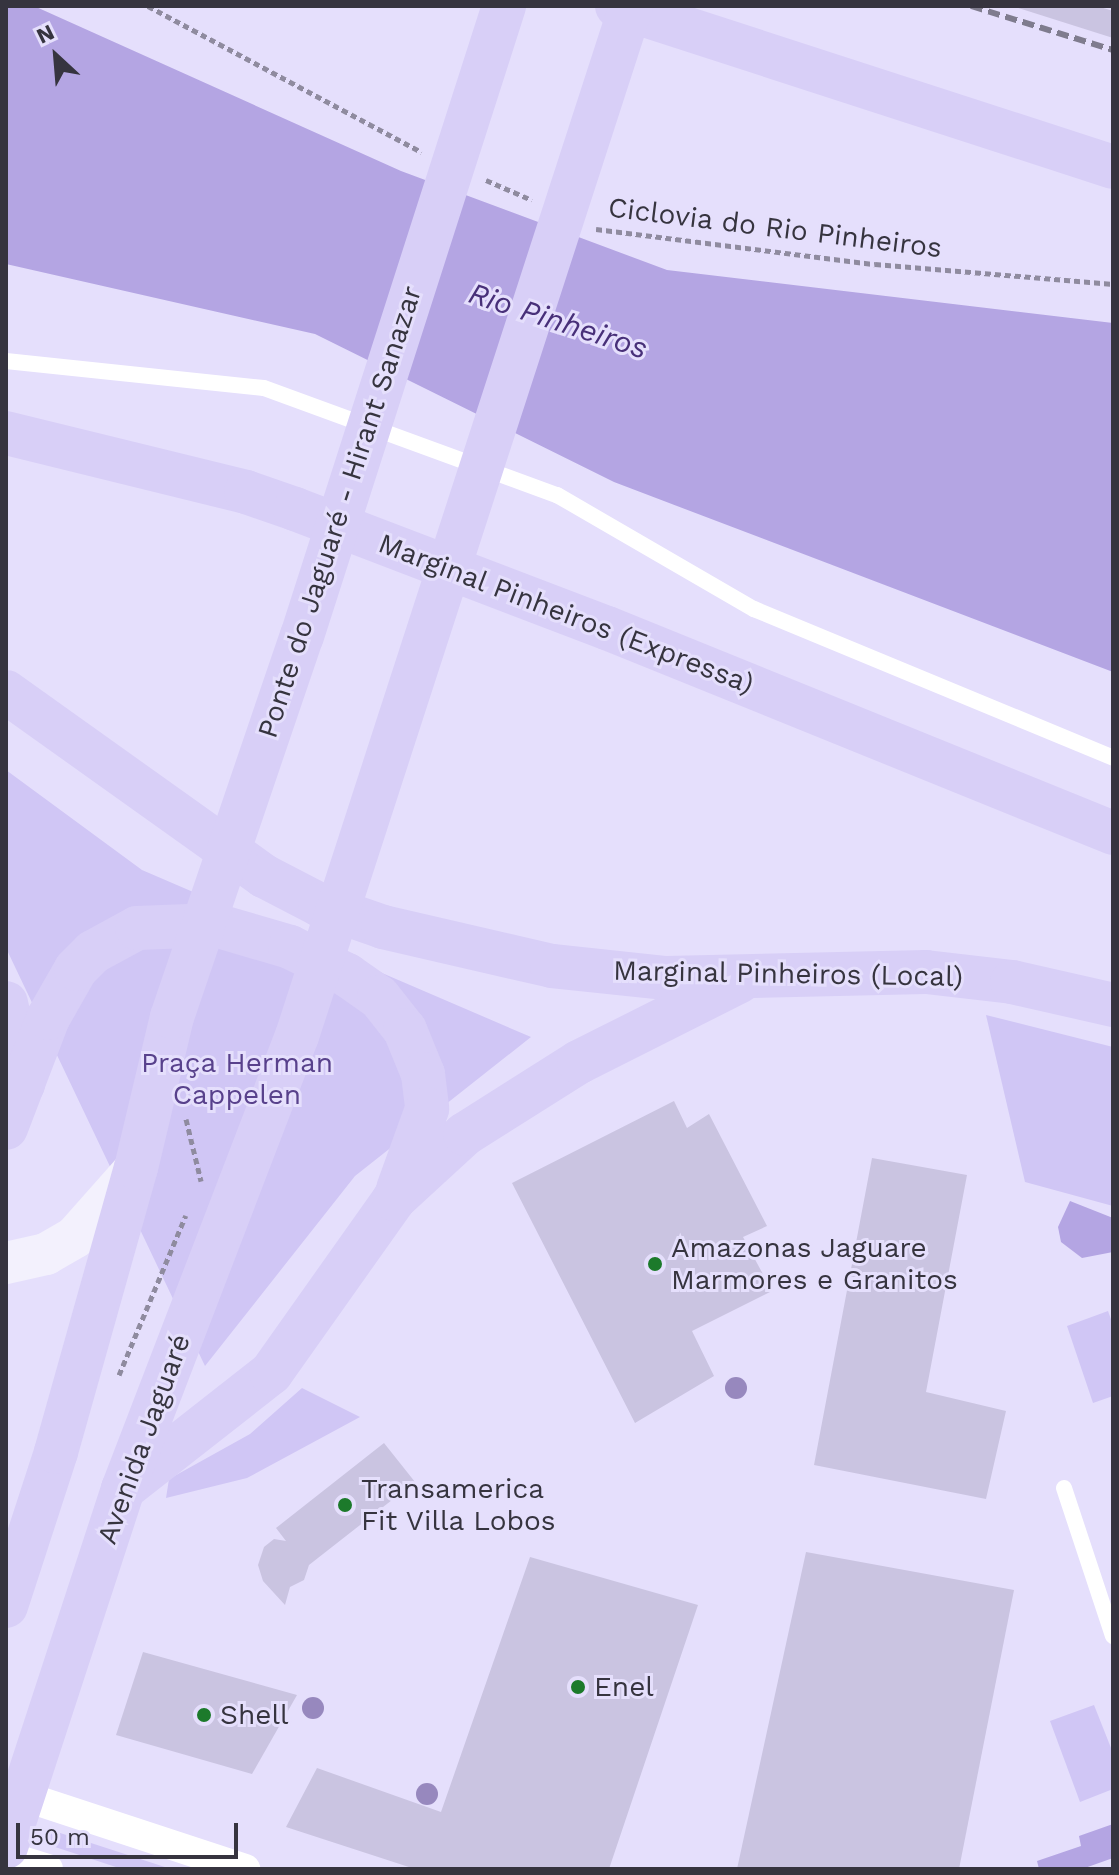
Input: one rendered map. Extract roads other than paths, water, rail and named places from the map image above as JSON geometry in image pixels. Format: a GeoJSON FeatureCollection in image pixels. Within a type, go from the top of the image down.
{"type":"FeatureCollection","features":[{"type":"Feature","properties":{"kind":"highway","name":"Ponte do Jaguaré - Hirant Sanazar"},"geometry":{"type":"LineString","coordinates":[[136,1168],[172,1017],[504,6]]}},
{"type":"Feature","properties":{"kind":"highway"},"geometry":{"type":"LineString","coordinates":[[617,6],[1113,167]]}},
{"type":"Feature","properties":{"kind":"highway","name":"Avenida Jaguaré"},"geometry":{"type":"LineString","coordinates":[[6,1847],[123,1489],[297,1036],[631,6]]}},
{"type":"Feature","properties":{"kind":"highway","name":"Marginal Pinheiros (Expressa)"},"geometry":{"type":"LineString","coordinates":[[6,433],[246,492],[295,509],[607,628],[1113,833]]}},
{"type":"Feature","properties":{"kind":"highway","name":"Marginal Pinheiros (Local)"},"geometry":{"type":"LineString","coordinates":[[6,692],[264,876],[320,905],[427,939],[552,966],[666,978],[745,979],[926,972],[1012,982],[1113,1005]]}},
{"type":"Feature","properties":{"kind":"highway"},"geometry":{"type":"LineString","coordinates":[[6,1128],[64,988],[76,969],[115,937],[169,925],[251,933],[347,975],[379,997],[405,1030],[423,1074],[427,1109],[394,1199]]}},
{"type":"Feature","properties":{"kind":"highway"},"geometry":{"type":"LineString","coordinates":[[123,1489],[271,1373],[394,1199],[465,1134],[524,1092],[745,979]]}},
{"type":"Feature","properties":{"kind":"highway"},"geometry":{"type":"LineString","coordinates":[[6,1003],[23,1084]]}},
{"type":"Feature","properties":{"kind":"highway"},"geometry":{"type":"LineString","coordinates":[[6,1606],[56,1452],[136,1168]]}},
{"type":"Feature","properties":{"kind":"street"},"geometry":{"type":"LineString","coordinates":[[6,1263],[46,1254],[75,1237],[136,1168]]}},
{"type":"Feature","properties":{"kind":"street"},"geometry":{"type":"LineString","coordinates":[[23,1796],[245,1869]]}},
{"type":"Feature","properties":{"kind":"street"},"geometry":{"type":"LineString","coordinates":[[6,1856],[48,1869]]}},
{"type":"Feature","properties":{"kind":"lane"},"geometry":{"type":"LineString","coordinates":[[6,361],[264,388],[557,495],[754,609],[1113,758]]}},
{"type":"Feature","properties":{"kind":"lane"},"geometry":{"type":"LineString","coordinates":[[1064,1488],[1113,1636]]}},
{"type":"Feature","properties":{"kind":"water","name":"Rio Pinheiros"},"geometry":{"type":"Polygon","coordinates":[[[6,6],[34,6],[401,171],[667,270],[1113,323],[1113,672],[614,482],[315,334],[6,264],[6,6]]]}},
{"type":"Feature","properties":{"kind":"water"},"geometry":{"type":"Polygon","coordinates":[[[1070,1201],[1113,1218],[1113,1252],[1082,1258],[1061,1242],[1058,1227],[1070,1201]]]}},
{"type":"Feature","properties":{"kind":"water"},"geometry":{"type":"Polygon","coordinates":[[[1113,1824],[1113,1858],[1082,1869],[1039,1869],[1037,1861],[1081,1846],[1079,1836],[1113,1824]]]}},
{"type":"Feature","properties":{"kind":"railway"},"geometry":{"type":"LineString","coordinates":[[971,6],[1113,50]]}},
{"type":"Feature","properties":{"kind":"place","name":"Amazonas Jaguare Marmores e Granitos"},"geometry":{"type":"Point","coordinates":[655,1264]}},
{"type":"Feature","properties":{"kind":"place","name":"Transamerica Fit Villa Lobos"},"geometry":{"type":"Point","coordinates":[345,1505]}},
{"type":"Feature","properties":{"kind":"place","name":"Enel"},"geometry":{"type":"Point","coordinates":[578,1687]}},
{"type":"Feature","properties":{"kind":"place","name":"Shell"},"geometry":{"type":"Point","coordinates":[204,1715]}},
{"type":"Feature","properties":{"kind":"park label","name":"Praça Herman Cappelen"},"geometry":{"type":"Point","coordinates":[237,1079]}}]}
